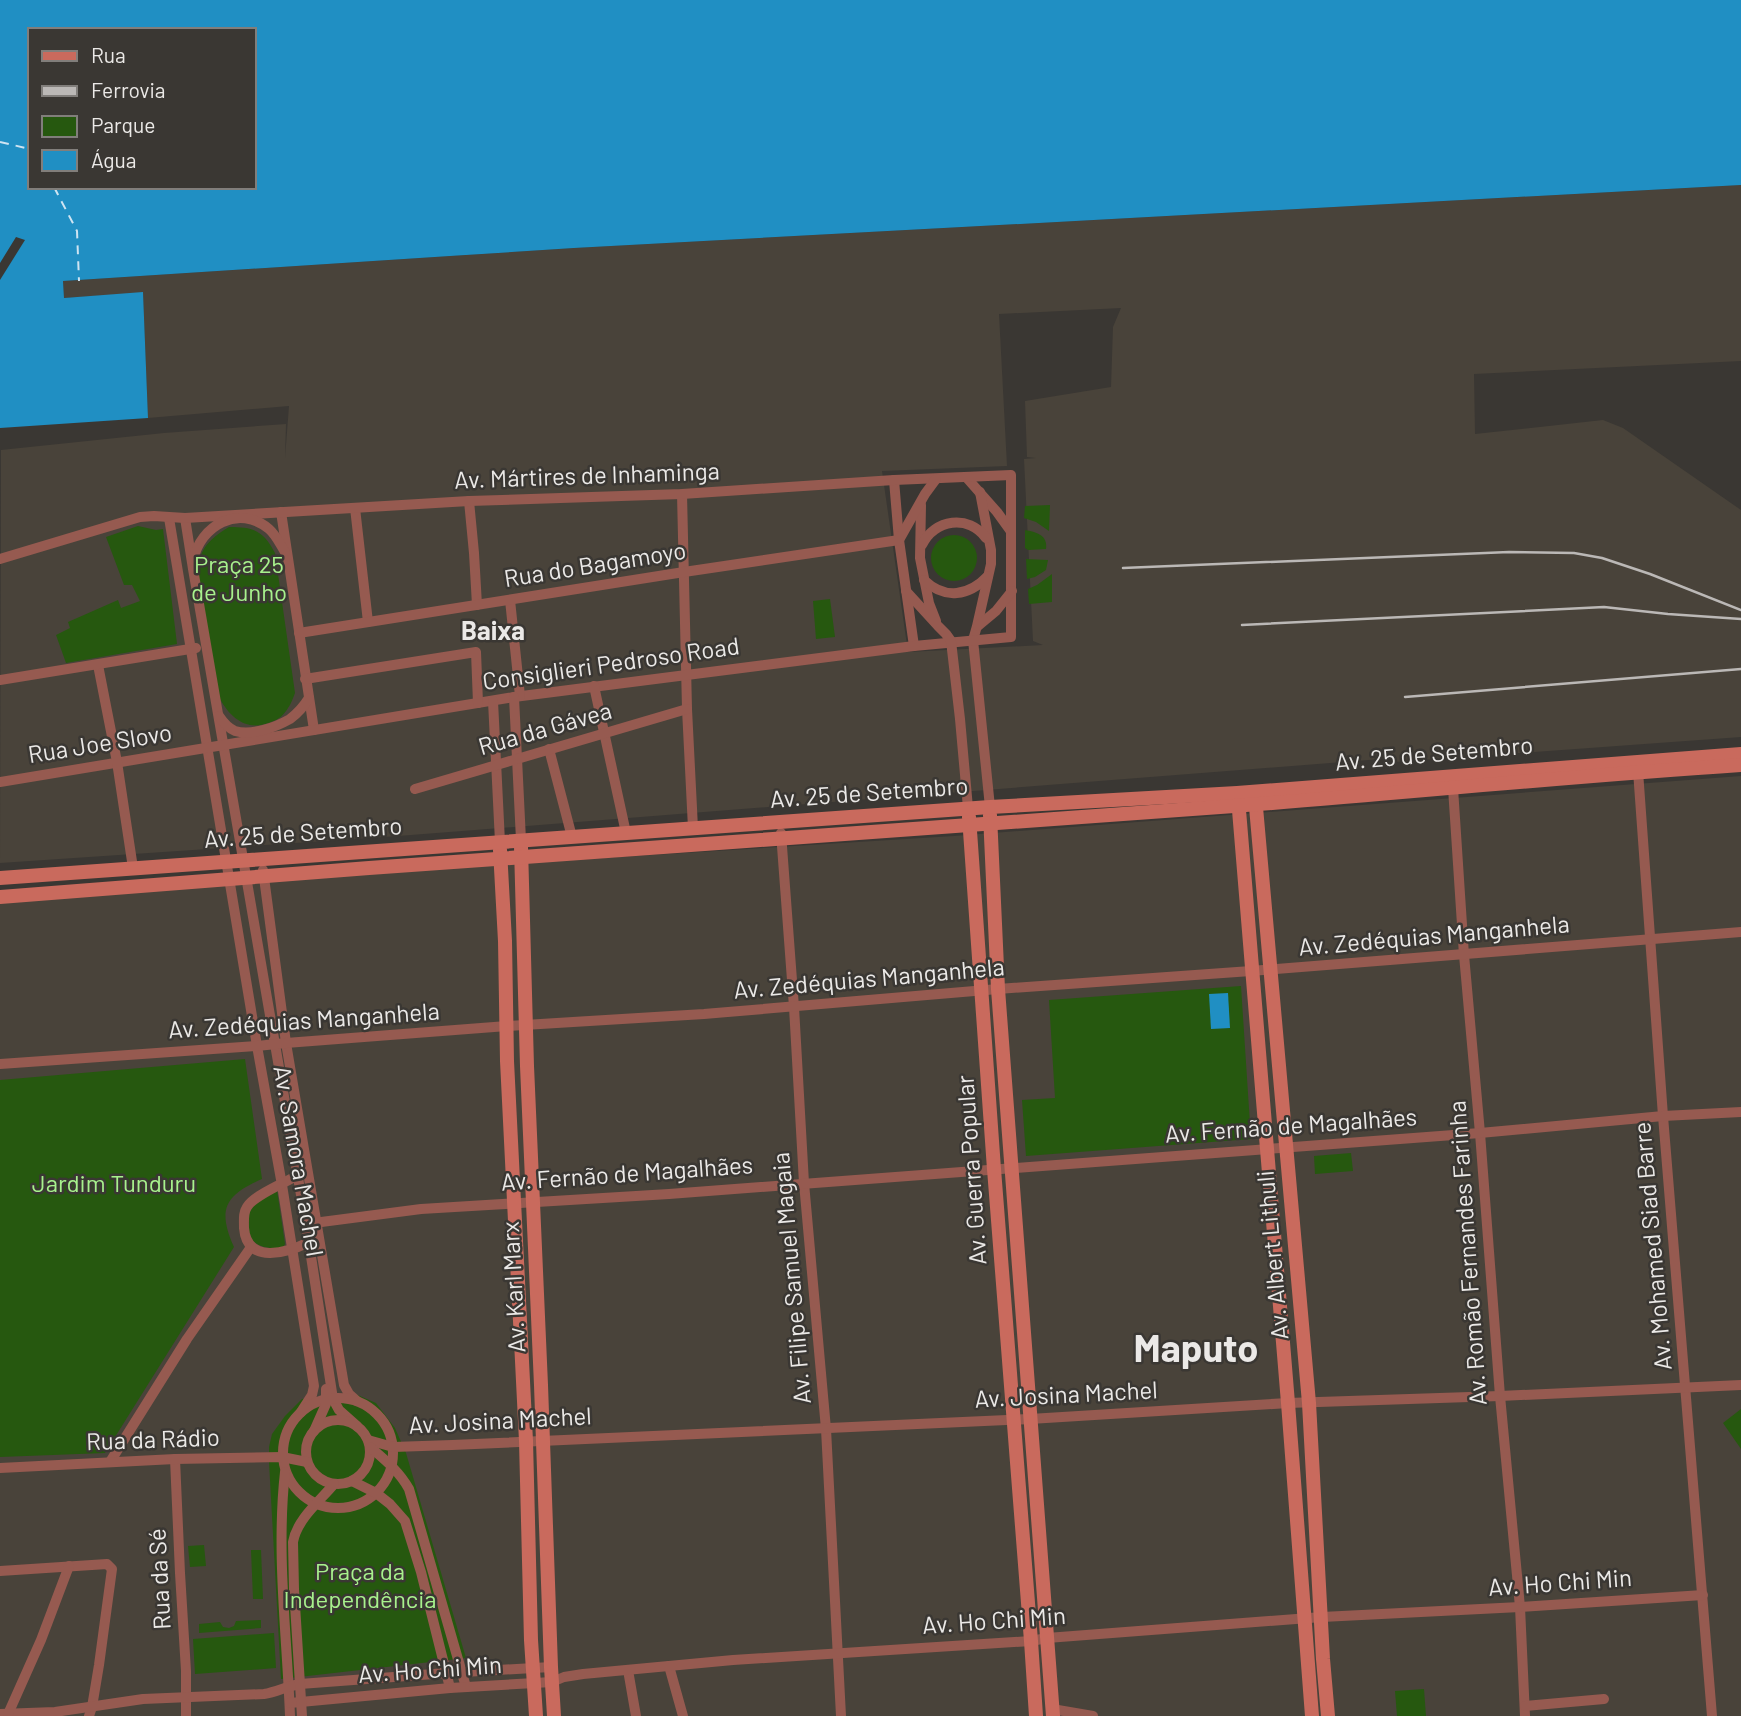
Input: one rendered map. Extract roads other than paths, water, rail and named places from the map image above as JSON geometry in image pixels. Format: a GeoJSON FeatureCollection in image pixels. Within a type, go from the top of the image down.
{"type":"FeatureCollection","features":[{"type":"Feature","properties":{"kind":"main road","name":"Av. 25 de Setembro"},"geometry":{"type":"LineString","coordinates":[[0,897],[990,823],[1741,754]]}},
{"type":"Feature","properties":{"kind":"main road","name":"Av. 25 de Setembro"},"geometry":{"type":"LineString","coordinates":[[1255,797],[1453,788],[1741,765]]}},
{"type":"Feature","properties":{"kind":"main road","name":"Av. Albert Lithuli"},"geometry":{"type":"LineString","coordinates":[[1255,797],[1310,1403],[1328,1716]]}},
{"type":"Feature","properties":{"kind":"main road","name":"Av. 25 de Setembro"},"geometry":{"type":"LineString","coordinates":[[0,878],[968,808],[1238,799]]}},
{"type":"Feature","properties":{"kind":"main road","name":"Av. Albert Lithuli"},"geometry":{"type":"LineString","coordinates":[[1238,799],[1312,1716]]}},
{"type":"Feature","properties":{"kind":"main road","name":"Av. Guerra Popular"},"geometry":{"type":"LineString","coordinates":[[990,807],[998,989],[1052,1712]]}},
{"type":"Feature","properties":{"kind":"main road","name":"Av. Guerra Popular"},"geometry":{"type":"LineString","coordinates":[[968,808],[1036,1716]]}},
{"type":"Feature","properties":{"kind":"main road","name":"Av. Karl Marx"},"geometry":{"type":"LineString","coordinates":[[521,840],[525,1025],[554,1716]]}},
{"type":"Feature","properties":{"kind":"main road","name":"Av. Karl Marx"},"geometry":{"type":"LineString","coordinates":[[500,842],[536,1716]]}},
{"type":"Feature","properties":{"kind":"street","name":"Av. Mártires de Inhaminga"},"geometry":{"type":"LineString","coordinates":[[281,512],[469,501],[682,494],[1011,475],[1012,534]]}},
{"type":"Feature","properties":{"kind":"street"},"geometry":{"type":"LineString","coordinates":[[966,477],[997,512],[1012,534],[1012,591],[996,611],[977,626]]}},
{"type":"Feature","properties":{"kind":"street"},"geometry":{"type":"LineString","coordinates":[[898,540],[936,479]]}},
{"type":"Feature","properties":{"kind":"street"},"geometry":{"type":"LineString","coordinates":[[894,481],[898,540],[914,646]]}},
{"type":"Feature","properties":{"kind":"street","name":"Av. Guerra Popular"},"geometry":{"type":"LineString","coordinates":[[980,492],[991,564],[973,640],[990,807]]}},
{"type":"Feature","properties":{"kind":"street"},"geometry":{"type":"LineString","coordinates":[[682,494],[693,828]]}},
{"type":"Feature","properties":{"kind":"street"},"geometry":{"type":"LineString","coordinates":[[469,501],[477,605]]}},
{"type":"Feature","properties":{"kind":"street"},"geometry":{"type":"LineString","coordinates":[[921,501],[920,549],[924,580],[938,626]]}},
{"type":"Feature","properties":{"kind":"street"},"geometry":{"type":"LineString","coordinates":[[355,508],[368,622]]}},
{"type":"Feature","properties":{"kind":"street"},"geometry":{"type":"LineString","coordinates":[[0,559],[140,517],[186,518],[281,512],[314,730],[208,748]]}},
{"type":"Feature","properties":{"kind":"street","name":"Av. Samora Machel"},"geometry":{"type":"LineString","coordinates":[[169,518],[208,748],[236,861]]}},
{"type":"Feature","properties":{"kind":"street"},"geometry":{"type":"LineString","coordinates":[[186,518],[223,745]]}},
{"type":"Feature","properties":{"kind":"street"},"geometry":{"type":"LineString","coordinates":[[193,569],[193,558],[205,534],[234,518],[248,519],[270,530],[287,555]]}},
{"type":"Feature","properties":{"kind":"street"},"geometry":{"type":"LineString","coordinates":[[920,549],[934,529],[947,523],[971,525],[981,531],[989,541]]}},
{"type":"Feature","properties":{"kind":"street","name":"Rua do Bagamoyo"},"geometry":{"type":"LineString","coordinates":[[299,633],[898,540]]}},
{"type":"Feature","properties":{"kind":"street"},"geometry":{"type":"LineString","coordinates":[[924,580],[945,593],[957,593],[980,584],[988,576]]}},
{"type":"Feature","properties":{"kind":"street"},"geometry":{"type":"LineString","coordinates":[[906,591],[951,641]]}},
{"type":"Feature","properties":{"kind":"street","name":"Consiglieri Pedroso Road"},"geometry":{"type":"LineString","coordinates":[[314,730],[594,686],[951,641],[1012,637],[1012,591]]}},
{"type":"Feature","properties":{"kind":"street"},"geometry":{"type":"LineString","coordinates":[[510,600],[517,697],[521,840]]}},
{"type":"Feature","properties":{"kind":"street","name":"Av. Guerra Popular"},"geometry":{"type":"LineString","coordinates":[[951,641],[968,808]]}},
{"type":"Feature","properties":{"kind":"street"},"geometry":{"type":"LineString","coordinates":[[0,680],[206,646]]}},
{"type":"Feature","properties":{"kind":"street"},"geometry":{"type":"LineString","coordinates":[[305,678],[476,652],[478,703]]}},
{"type":"Feature","properties":{"kind":"street"},"geometry":{"type":"LineString","coordinates":[[98,665],[117,762],[133,869]]}},
{"type":"Feature","properties":{"kind":"street"},"geometry":{"type":"LineString","coordinates":[[594,686],[626,833]]}},
{"type":"Feature","properties":{"kind":"street"},"geometry":{"type":"LineString","coordinates":[[218,716],[225,725],[235,731],[261,731],[291,718],[302,709],[309,698]]}},
{"type":"Feature","properties":{"kind":"street"},"geometry":{"type":"LineString","coordinates":[[493,701],[500,842]]}},
{"type":"Feature","properties":{"kind":"street","name":"Rua da Gávea"},"geometry":{"type":"LineString","coordinates":[[415,789],[687,709]]}},
{"type":"Feature","properties":{"kind":"street","name":"Av. Samora Machel"},"geometry":{"type":"LineString","coordinates":[[223,745],[257,1046],[314,1386],[312,1395],[301,1412]]}},
{"type":"Feature","properties":{"kind":"street","name":"Rua Joe Slovo"},"geometry":{"type":"LineString","coordinates":[[0,782],[208,748]]}},
{"type":"Feature","properties":{"kind":"street"},"geometry":{"type":"LineString","coordinates":[[549,749],[572,837]]}},
{"type":"Feature","properties":{"kind":"street","name":"Av. Mohamed Siad Barre"},"geometry":{"type":"LineString","coordinates":[[1638,772],[1712,1716]]}},
{"type":"Feature","properties":{"kind":"street","name":"Av. Romão Fernandes Farinha"},"geometry":{"type":"LineString","coordinates":[[1453,788],[1500,1396],[1520,1606],[1525,1711]]}},
{"type":"Feature","properties":{"kind":"street","name":"Av. Filipe Samuel Magaia"},"geometry":{"type":"LineString","coordinates":[[780,822],[804,1183],[826,1429],[841,1716]]}},
{"type":"Feature","properties":{"kind":"street","name":"Av. Samora Machel"},"geometry":{"type":"LineString","coordinates":[[262,859],[277,1044],[330,1399]]}},
{"type":"Feature","properties":{"kind":"street"},"geometry":{"type":"LineString","coordinates":[[236,861],[277,1044]]}},
{"type":"Feature","properties":{"kind":"street","name":"Av. Zedéquias Manganhela"},"geometry":{"type":"LineString","coordinates":[[0,1064],[704,1014],[1741,932]]}},
{"type":"Feature","properties":{"kind":"street","name":"Av. Samora Machel"},"geometry":{"type":"LineString","coordinates":[[277,1044],[344,1385],[357,1401]]}},
{"type":"Feature","properties":{"kind":"street","name":"Av. Fernão de Magalhães"},"geometry":{"type":"LineString","coordinates":[[312,1223],[421,1209],[668,1194],[1741,1112]]}},
{"type":"Feature","properties":{"kind":"street"},"geometry":{"type":"LineString","coordinates":[[295,1177],[312,1223],[306,1244],[270,1254],[251,1247],[245,1234],[244,1214],[248,1205],[255,1198],[295,1177]]}},
{"type":"Feature","properties":{"kind":"street"},"geometry":{"type":"LineString","coordinates":[[110,1462],[187,1339],[251,1247]]}},
{"type":"Feature","properties":{"kind":"street","name":"Av. Josina Machel"},"geometry":{"type":"LineString","coordinates":[[369,1443],[393,1447],[543,1441],[1030,1419],[1288,1403],[1741,1385]]}},
{"type":"Feature","properties":{"kind":"street"},"geometry":{"type":"LineString","coordinates":[[285,1472],[303,1497],[317,1505],[348,1508],[363,1503],[376,1493],[388,1477],[392,1465],[391,1435],[378,1414],[357,1401],[346,1398],[313,1404],[301,1412],[290,1425],[284,1440],[282,1457],[285,1472],[281,1506],[290,1716]]}},
{"type":"Feature","properties":{"kind":"street"},"geometry":{"type":"LineString","coordinates":[[330,1399],[364,1432],[369,1443],[370,1457],[367,1467],[361,1475],[343,1484],[325,1482],[317,1477],[307,1462],[308,1440],[330,1399]]}},
{"type":"Feature","properties":{"kind":"street"},"geometry":{"type":"LineString","coordinates":[[314,1431],[330,1421],[340,1420],[358,1426]]}},
{"type":"Feature","properties":{"kind":"street"},"geometry":{"type":"LineString","coordinates":[[369,1443],[403,1479],[413,1500],[466,1687]]}},
{"type":"Feature","properties":{"kind":"street","name":"Rua da Rádio"},"geometry":{"type":"LineString","coordinates":[[0,1468],[175,1459],[282,1457],[307,1462]]}},
{"type":"Feature","properties":{"kind":"street","name":"Rua da Sé"},"geometry":{"type":"LineString","coordinates":[[175,1459],[186,1716]]}},
{"type":"Feature","properties":{"kind":"street"},"geometry":{"type":"LineString","coordinates":[[352,1481],[376,1493],[390,1504],[409,1530],[450,1688]]}},
{"type":"Feature","properties":{"kind":"street"},"geometry":{"type":"LineString","coordinates":[[302,1716],[293,1542],[300,1524],[334,1484]]}},
{"type":"Feature","properties":{"kind":"street"},"geometry":{"type":"LineString","coordinates":[[282,1530],[295,1534]]}},
{"type":"Feature","properties":{"kind":"street"},"geometry":{"type":"LineString","coordinates":[[0,1571],[107,1564],[112,1569],[90,1711]]}},
{"type":"Feature","properties":{"kind":"street"},"geometry":{"type":"LineString","coordinates":[[4,1714],[41,1640],[69,1566]]}},
{"type":"Feature","properties":{"kind":"street","name":"Av. Ho Chi Min"},"geometry":{"type":"LineString","coordinates":[[4,1714],[90,1711],[143,1699],[264,1694],[300,1684],[447,1673],[534,1668],[564,1677],[669,1666],[1031,1641],[1322,1617],[1703,1595]]}},
{"type":"Feature","properties":{"kind":"street"},"geometry":{"type":"LineString","coordinates":[[669,1666],[683,1716]]}},
{"type":"Feature","properties":{"kind":"street"},"geometry":{"type":"LineString","coordinates":[[628,1670],[636,1716]]}},
{"type":"Feature","properties":{"kind":"street","name":"Av. Ho Chi Min"},"geometry":{"type":"LineString","coordinates":[[290,1703],[450,1688],[534,1684],[551,1675]]}},
{"type":"Feature","properties":{"kind":"street"},"geometry":{"type":"LineString","coordinates":[[1525,1711],[1604,1699]]}},
{"type":"Feature","properties":{"kind":"street"},"geometry":{"type":"LineString","coordinates":[[1052,1712],[1093,1716]]}},
{"type":"Feature","properties":{"kind":"water"},"geometry":{"type":"Polygon","coordinates":[[[0,0],[1741,0],[1741,185],[574,248],[63,281],[64,298],[143,292],[148,418],[0,428],[0,280],[25,240],[16,237],[0,263],[0,0]]]}},
{"type":"Feature","properties":{"kind":"water"},"geometry":{"type":"Polygon","coordinates":[[[1228,993],[1230,1028],[1211,1029],[1209,994],[1228,993]]]}},
{"type":"Feature","properties":{"kind":"railway"},"geometry":{"type":"LineString","coordinates":[[1123,568],[1509,552],[1574,553],[1602,558],[1650,574],[1741,610]]}},
{"type":"Feature","properties":{"kind":"railway"},"geometry":{"type":"LineString","coordinates":[[1242,625],[1604,607],[1741,619]]}},
{"type":"Feature","properties":{"kind":"railway"},"geometry":{"type":"LineString","coordinates":[[1405,697],[1741,669]]}},
{"type":"Feature","properties":{"kind":"district","name":"Baixa"},"geometry":{"type":"Point","coordinates":[493,631]}},
{"type":"Feature","properties":{"kind":"district","name":"Maputo"},"geometry":{"type":"Point","coordinates":[1196,1349]}},
{"type":"Feature","properties":{"kind":"park label","name":"Praça 25 de Junho"},"geometry":{"type":"Point","coordinates":[239,579]}},
{"type":"Feature","properties":{"kind":"park label","name":"Jardim Tunduru"},"geometry":{"type":"Point","coordinates":[114,1184]}},
{"type":"Feature","properties":{"kind":"park label","name":"Praça da Independência"},"geometry":{"type":"Point","coordinates":[360,1586]}}]}
